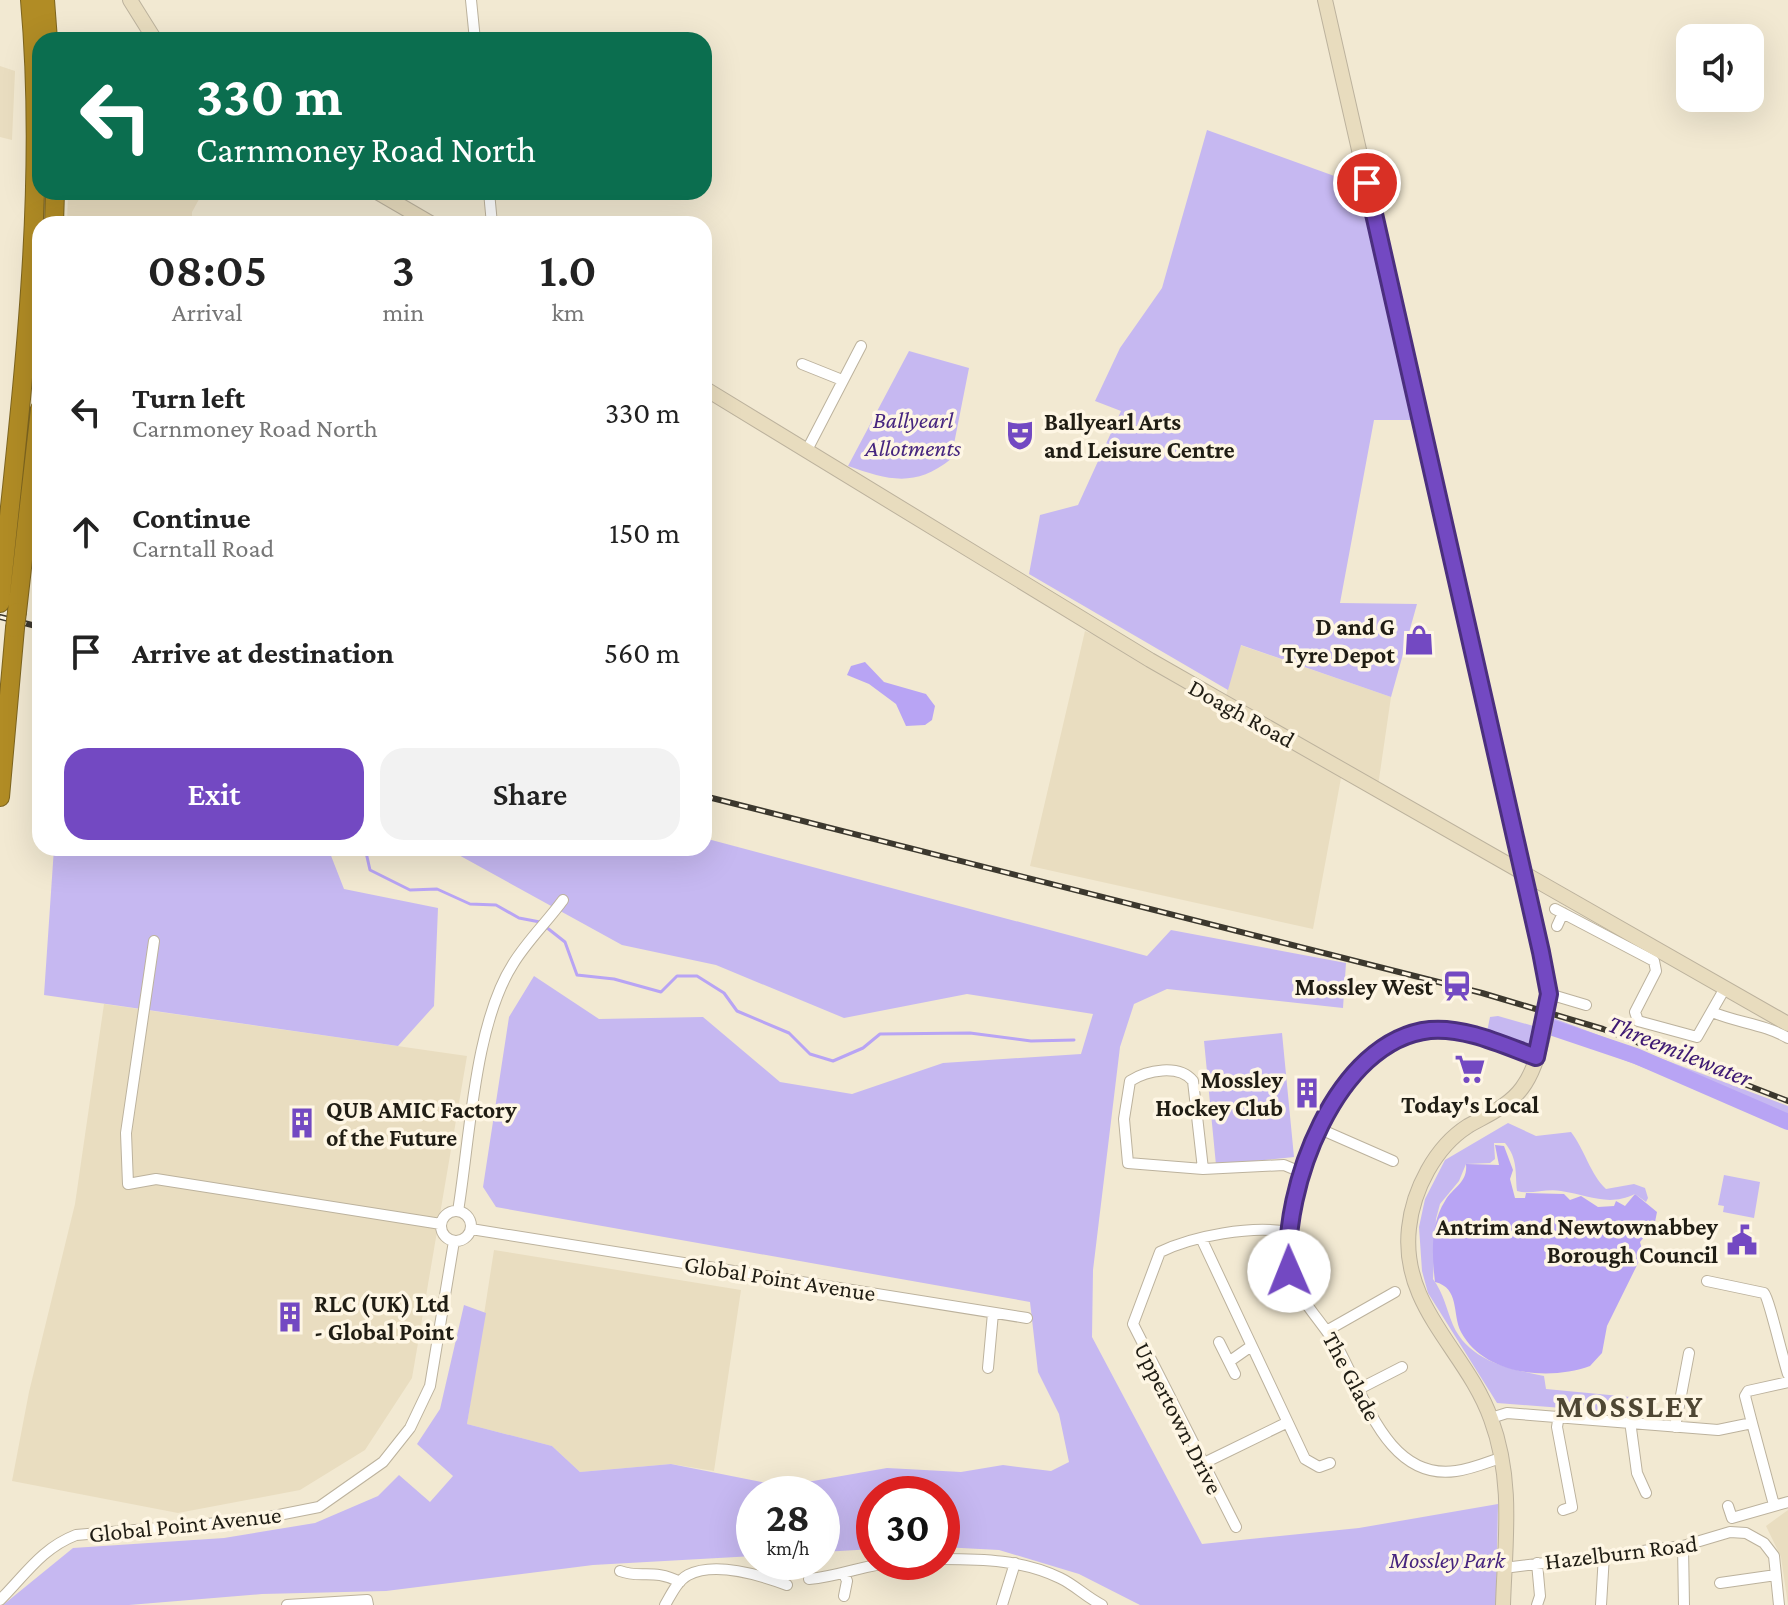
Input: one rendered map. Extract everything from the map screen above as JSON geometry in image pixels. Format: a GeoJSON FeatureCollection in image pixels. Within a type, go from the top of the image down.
{"type":"FeatureCollection","features":[{"type":"Feature","properties":{"kind":"highway"},"geometry":{"type":"LineString","coordinates":[[30,0],[32,82]]}},
{"type":"Feature","properties":{"kind":"highway"},"geometry":{"type":"LineString","coordinates":[[45,0],[47,32]]}},
{"type":"Feature","properties":{"kind":"highway"},"geometry":{"type":"LineString","coordinates":[[0,603],[23,377],[32,248]]}},
{"type":"Feature","properties":{"kind":"highway"},"geometry":{"type":"LineString","coordinates":[[0,797],[32,479]]}},
{"type":"Feature","properties":{"kind":"street"},"geometry":{"type":"LineString","coordinates":[[130,0],[150,32]]}},
{"type":"Feature","properties":{"kind":"street"},"geometry":{"type":"LineString","coordinates":[[471,0],[474,32]]}},
{"type":"Feature","properties":{"kind":"street"},"geometry":{"type":"LineString","coordinates":[[1325,0],[1549,997],[1536,1057],[1516,1095],[1464,1129],[1442,1151],[1425,1177],[1409,1227],[1409,1262],[1423,1307],[1475,1382],[1503,1457],[1508,1490],[1503,1605]]}},
{"type":"Feature","properties":{"kind":"street"},"geometry":{"type":"LineString","coordinates":[[391,200],[418,216]]}},
{"type":"Feature","properties":{"kind":"street"},"geometry":{"type":"LineString","coordinates":[[807,450],[861,346]]}},
{"type":"Feature","properties":{"kind":"street"},"geometry":{"type":"LineString","coordinates":[[802,364],[842,380]]}},
{"type":"Feature","properties":{"kind":"street","name":"Doagh Road"},"geometry":{"type":"LineString","coordinates":[[712,393],[1150,660],[1788,1024]]}},
{"type":"Feature","properties":{"kind":"street"},"geometry":{"type":"LineString","coordinates":[[458,1211],[485,1039],[497,998],[513,964],[563,900]]}},
{"type":"Feature","properties":{"kind":"street"},"geometry":{"type":"LineString","coordinates":[[1557,926],[1559,911],[1654,961],[1656,971],[1635,1012],[1638,1021],[1690,1038],[1697,1037],[1725,988]]}},
{"type":"Feature","properties":{"kind":"street"},"geometry":{"type":"LineString","coordinates":[[154,941],[126,1133],[128,1184],[156,1179],[441,1224]]}},
{"type":"Feature","properties":{"kind":"street"},"geometry":{"type":"LineString","coordinates":[[1549,997],[1586,1005]]}},
{"type":"Feature","properties":{"kind":"street"},"geometry":{"type":"LineString","coordinates":[[1712,1012],[1735,1022],[1757,1024],[1788,1038]]}},
{"type":"Feature","properties":{"kind":"street","name":"The Glade"},"geometry":{"type":"LineString","coordinates":[[1503,1457],[1458,1471],[1428,1468],[1389,1441],[1369,1412],[1328,1330],[1289,1271],[1288,1232],[1303,1173],[1320,1129],[1335,1099],[1365,1061],[1406,1036],[1428,1031],[1452,1031],[1536,1057]]}},
{"type":"Feature","properties":{"kind":"street"},"geometry":{"type":"LineString","coordinates":[[1203,1169],[1193,1081],[1186,1073],[1176,1071],[1140,1074],[1130,1081],[1124,1119],[1128,1163],[1203,1169],[1284,1165],[1303,1173]]}},
{"type":"Feature","properties":{"kind":"street"},"geometry":{"type":"LineString","coordinates":[[1320,1129],[1393,1161]]}},
{"type":"Feature","properties":{"kind":"street"},"geometry":{"type":"LineString","coordinates":[[458,1211],[468,1217],[471,1229],[466,1237],[454,1241],[444,1235],[441,1224],[449,1213],[458,1211]]}},
{"type":"Feature","properties":{"kind":"street","name":"Uppertown Drive"},"geometry":{"type":"LineString","coordinates":[[1236,1527],[1133,1324],[1160,1252],[1256,1227],[1288,1232]]}},
{"type":"Feature","properties":{"kind":"street","name":"Global Point Avenue"},"geometry":{"type":"LineString","coordinates":[[471,1229],[1027,1318]]}},
{"type":"Feature","properties":{"kind":"street"},"geometry":{"type":"LineString","coordinates":[[1202,1240],[1305,1459],[1319,1467],[1330,1463]]}},
{"type":"Feature","properties":{"kind":"street","name":"Global Point Avenue"},"geometry":{"type":"LineString","coordinates":[[0,1600],[34,1561],[76,1535],[253,1520],[319,1507],[383,1462],[410,1428],[430,1386],[454,1241]]}},
{"type":"Feature","properties":{"kind":"street"},"geometry":{"type":"LineString","coordinates":[[1707,1281],[1764,1293],[1769,1299],[1774,1335],[1788,1374]]}},
{"type":"Feature","properties":{"kind":"street"},"geometry":{"type":"LineString","coordinates":[[1328,1330],[1395,1292]]}},
{"type":"Feature","properties":{"kind":"street"},"geometry":{"type":"LineString","coordinates":[[988,1368],[993,1313]]}},
{"type":"Feature","properties":{"kind":"street"},"geometry":{"type":"LineString","coordinates":[[1219,1342],[1235,1374]]}},
{"type":"Feature","properties":{"kind":"street"},"geometry":{"type":"LineString","coordinates":[[1230,1361],[1250,1347]]}},
{"type":"Feature","properties":{"kind":"street"},"geometry":{"type":"LineString","coordinates":[[1675,1427],[1689,1353]]}},
{"type":"Feature","properties":{"kind":"street"},"geometry":{"type":"LineString","coordinates":[[1359,1389],[1402,1367]]}},
{"type":"Feature","properties":{"kind":"street"},"geometry":{"type":"LineString","coordinates":[[1774,1505],[1745,1396],[1748,1391],[1788,1382]]}},
{"type":"Feature","properties":{"kind":"street"},"geometry":{"type":"LineString","coordinates":[[1491,1418],[1507,1413],[1559,1415],[1718,1430],[1752,1423]]}},
{"type":"Feature","properties":{"kind":"street"},"geometry":{"type":"LineString","coordinates":[[1559,1415],[1557,1427],[1572,1507],[1563,1510]]}},
{"type":"Feature","properties":{"kind":"street"},"geometry":{"type":"LineString","coordinates":[[1630,1421],[1637,1473],[1646,1493]]}},
{"type":"Feature","properties":{"kind":"street"},"geometry":{"type":"LineString","coordinates":[[1202,1464],[1286,1423]]}},
{"type":"Feature","properties":{"kind":"street"},"geometry":{"type":"LineString","coordinates":[[1728,1506],[1732,1518],[1788,1502]]}},
{"type":"Feature","properties":{"kind":"street","name":"Hazelburn Road"},"geometry":{"type":"LineString","coordinates":[[1504,1568],[1683,1546],[1730,1532],[1746,1533],[1764,1543],[1774,1556],[1779,1605]]}},
{"type":"Feature","properties":{"kind":"street"},"geometry":{"type":"LineString","coordinates":[[1683,1546],[1684,1605]]}},
{"type":"Feature","properties":{"kind":"street"},"geometry":{"type":"LineString","coordinates":[[1601,1605],[1604,1555]]}},
{"type":"Feature","properties":{"kind":"street"},"geometry":{"type":"LineString","coordinates":[[960,1559],[1015,1563],[1057,1576],[1081,1595],[1102,1605]]}},
{"type":"Feature","properties":{"kind":"street"},"geometry":{"type":"LineString","coordinates":[[1002,1605],[1015,1563]]}},
{"type":"Feature","properties":{"kind":"street"},"geometry":{"type":"LineString","coordinates":[[1537,1563],[1540,1596],[1537,1605]]}},
{"type":"Feature","properties":{"kind":"street"},"geometry":{"type":"LineString","coordinates":[[840,1575],[856,1568]]}},
{"type":"Feature","properties":{"kind":"street"},"geometry":{"type":"LineString","coordinates":[[665,1605],[680,1582],[690,1574],[710,1570],[743,1573],[787,1585]]}},
{"type":"Feature","properties":{"kind":"street"},"geometry":{"type":"LineString","coordinates":[[620,1571],[632,1575],[662,1573],[680,1582]]}},
{"type":"Feature","properties":{"kind":"street"},"geometry":{"type":"LineString","coordinates":[[844,1574],[847,1588],[844,1596]]}},
{"type":"Feature","properties":{"kind":"street"},"geometry":{"type":"LineString","coordinates":[[1720,1583],[1776,1575]]}},
{"type":"Feature","properties":{"kind":"street"},"geometry":{"type":"LineString","coordinates":[[287,1605],[367,1600],[368,1605]]}},
{"type":"Feature","properties":{"kind":"shaded area"},"geometry":{"type":"Polygon","coordinates":[[[0,66],[15,71],[12,140],[0,137],[0,66]]]}},
{"type":"Feature","properties":{"kind":"shaded area"},"geometry":{"type":"Polygon","coordinates":[[[68,200],[199,200],[192,216],[67,216],[68,200]]]}},
{"type":"Feature","properties":{"kind":"shaded area"},"geometry":{"type":"Polygon","coordinates":[[[1085,631],[1144,656],[1224,703],[1240,645],[1391,697],[1378,786],[1341,778],[1313,929],[1030,866],[1085,631]]]}},
{"type":"Feature","properties":{"kind":"shaded area"},"geometry":{"type":"Polygon","coordinates":[[[865,662],[884,682],[926,694],[935,706],[932,720],[925,725],[906,726],[896,704],[869,684],[847,675],[851,666],[865,662]]]}},
{"type":"Feature","properties":{"kind":"shaded area"},"geometry":{"type":"Polygon","coordinates":[[[104,1004],[467,1056],[412,1378],[365,1450],[300,1490],[178,1513],[12,1481],[29,1392],[75,1204],[104,1004]]]}},
{"type":"Feature","properties":{"kind":"shaded area"},"geometry":{"type":"Polygon","coordinates":[[[1495,1145],[1504,1146],[1513,1170],[1510,1179],[1515,1198],[1525,1198],[1526,1193],[1564,1194],[1570,1200],[1581,1196],[1598,1207],[1614,1206],[1616,1201],[1625,1206],[1635,1194],[1657,1212],[1652,1237],[1645,1236],[1640,1242],[1643,1253],[1607,1326],[1602,1353],[1590,1366],[1574,1371],[1537,1373],[1501,1366],[1485,1358],[1461,1332],[1452,1296],[1443,1285],[1435,1282],[1433,1240],[1440,1210],[1465,1176],[1466,1164],[1499,1165],[1495,1145]]]}},
{"type":"Feature","properties":{"kind":"shaded area"},"geometry":{"type":"Polygon","coordinates":[[[494,1250],[741,1290],[714,1471],[671,1464],[580,1472],[552,1446],[467,1424],[494,1250]]]}},
{"type":"Feature","properties":{"kind":"shaded area"},"geometry":{"type":"Polygon","coordinates":[[[1788,1510],[1788,1605],[1781,1557],[1766,1526],[1788,1510]]]}},
{"type":"Feature","properties":{"kind":"green space"},"geometry":{"type":"Polygon","coordinates":[[[1207,130],[1362,186],[1416,420],[1374,420],[1340,603],[1417,604],[1391,697],[1241,645],[1228,690],[1029,574],[1040,515],[1078,505],[1121,411],[1095,401],[1120,348],[1162,288],[1207,130]]]}},
{"type":"Feature","properties":{"kind":"green space","name":"Ballyearl Allotments"},"geometry":{"type":"Polygon","coordinates":[[[909,351],[969,368],[951,459],[925,474],[901,479],[848,466],[909,351]]]}},
{"type":"Feature","properties":{"kind":"green space","name":"Mossley Park"},"geometry":{"type":"Polygon","coordinates":[[[712,840],[1147,956],[1171,930],[1346,963],[1343,1008],[1167,989],[1134,1004],[1120,1047],[1093,1270],[1092,1337],[1202,1544],[1359,1528],[1498,1504],[1496,1605],[1140,1605],[1079,1574],[999,1550],[960,1548],[960,1476],[856,1476],[856,1550],[840,1551],[840,1476],[887,1468],[961,1472],[1003,1465],[1051,1471],[1069,1462],[1059,1414],[1038,1372],[1030,1302],[496,1207],[483,1187],[509,1017],[534,976],[599,1019],[703,1017],[780,1082],[852,1094],[943,1063],[1081,1054],[1093,1014],[967,994],[844,1018],[716,965],[622,945],[461,856],[712,856],[712,840]]]}},
{"type":"Feature","properties":{"kind":"green space"},"geometry":{"type":"Polygon","coordinates":[[[53,856],[331,856],[344,889],[438,908],[434,1006],[398,1046],[44,995],[53,856]]]}},
{"type":"Feature","properties":{"kind":"green space"},"geometry":{"type":"Polygon","coordinates":[[[1498,1016],[1537,1027],[1531,1045],[1519,1044],[1487,1032],[1490,1017],[1498,1016]]]}},
{"type":"Feature","properties":{"kind":"green space"},"geometry":{"type":"Polygon","coordinates":[[[1553,1018],[1788,1106],[1788,1123],[1551,1032],[1553,1018]]]}},
{"type":"Feature","properties":{"kind":"green space"},"geometry":{"type":"Polygon","coordinates":[[[1282,1033],[1294,1157],[1216,1165],[1204,1041],[1282,1033]]]}},
{"type":"Feature","properties":{"kind":"green space"},"geometry":{"type":"Polygon","coordinates":[[[1508,1123],[1536,1136],[1571,1132],[1606,1189],[1634,1184],[1645,1188],[1648,1198],[1646,1202],[1635,1194],[1607,1200],[1555,1190],[1517,1191],[1512,1155],[1505,1143],[1494,1143],[1495,1159],[1490,1163],[1466,1164],[1459,1181],[1440,1204],[1436,1219],[1433,1279],[1453,1325],[1469,1347],[1480,1355],[1504,1366],[1544,1376],[1546,1389],[1641,1398],[1639,1414],[1497,1403],[1428,1293],[1422,1271],[1419,1227],[1425,1199],[1445,1160],[1508,1123]]]}},
{"type":"Feature","properties":{"kind":"green space"},"geometry":{"type":"Polygon","coordinates":[[[1724,1175],[1760,1182],[1754,1218],[1723,1212],[1724,1206],[1718,1205],[1724,1175]]]}},
{"type":"Feature","properties":{"kind":"green space"},"geometry":{"type":"Polygon","coordinates":[[[464,1305],[486,1313],[467,1424],[552,1446],[580,1472],[671,1464],[736,1477],[736,1557],[593,1565],[386,1591],[262,1594],[129,1605],[3,1605],[73,1548],[224,1538],[315,1523],[378,1496],[399,1475],[430,1502],[453,1476],[417,1444],[440,1409],[464,1305]]]}},
{"type":"Feature","properties":{"kind":"waterway"},"geometry":{"type":"LineString","coordinates":[[367,856],[370,870],[410,890],[437,889],[470,904],[496,905],[519,918],[540,922]]}},
{"type":"Feature","properties":{"kind":"waterway"},"geometry":{"type":"LineString","coordinates":[[546,927],[565,942],[577,975],[614,979],[661,992],[677,976],[697,976],[724,993],[737,1011],[789,1033],[810,1054],[833,1061],[863,1048],[880,1034],[970,1033],[1031,1041],[1074,1040]]}},
{"type":"Feature","properties":{"kind":"waterway","name":"Threemilewater"},"geometry":{"type":"LineString","coordinates":[[1553,1028],[1636,1056],[1788,1122]]}},
{"type":"Feature","properties":{"kind":"railway"},"geometry":{"type":"LineString","coordinates":[[0,617],[32,625]]}},
{"type":"Feature","properties":{"kind":"railway"},"geometry":{"type":"LineString","coordinates":[[712,798],[1482,993],[1603,1029],[1788,1101]]}},
{"type":"Feature","properties":{"kind":"place","name":"Ballyearl Arts and Leisure Centre"},"geometry":{"type":"Point","coordinates":[1020,435]}},
{"type":"Feature","properties":{"kind":"place","name":"D and G Tyre Depot"},"geometry":{"type":"Point","coordinates":[1419,640]}},
{"type":"Feature","properties":{"kind":"place","name":"Mossley West"},"geometry":{"type":"Point","coordinates":[1457,986]}},
{"type":"Feature","properties":{"kind":"place","name":"Today's Local"},"geometry":{"type":"Point","coordinates":[1470,1069]}},
{"type":"Feature","properties":{"kind":"place","name":"Mossley Hockey Club"},"geometry":{"type":"Point","coordinates":[1307,1093]}},
{"type":"Feature","properties":{"kind":"place","name":"QUB AMIC Factory of the Future"},"geometry":{"type":"Point","coordinates":[302,1123]}},
{"type":"Feature","properties":{"kind":"place","name":"Antrim and Newtownabbey Borough Council"},"geometry":{"type":"Point","coordinates":[1742,1240]}},
{"type":"Feature","properties":{"kind":"place","name":"RLC (UK) Ltd - Global Point"},"geometry":{"type":"Point","coordinates":[290,1317]}},
{"type":"Feature","properties":{"kind":"district","name":"MOSSLEY"},"geometry":{"type":"Point","coordinates":[1630,1406]}},
{"type":"Feature","properties":{"kind":"route"},"geometry":{"type":"LineString","coordinates":[[1289,1271],[1288,1232],[1295,1195],[1308,1158],[1330,1107],[1365,1061],[1406,1036],[1437,1030],[1483,1038],[1536,1057],[1549,1000],[1541,952],[1367,183]]}}]}
